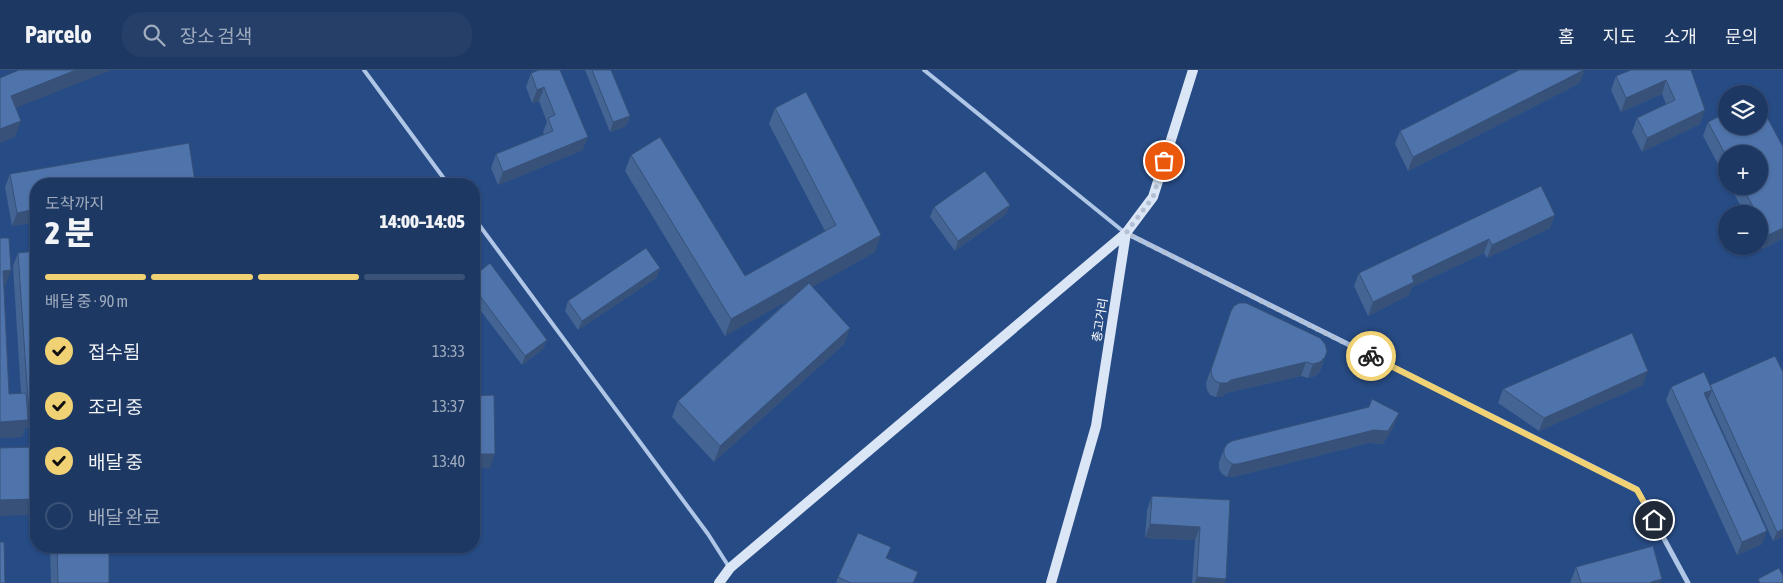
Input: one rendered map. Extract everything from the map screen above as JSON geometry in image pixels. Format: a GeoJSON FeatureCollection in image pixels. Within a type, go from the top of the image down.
{"type":"FeatureCollection","features":[{"type":"Feature","properties":{"kind":"main road","name":"총고거리"},"geometry":{"type":"LineString","coordinates":[[1051,583],[1096,426],[1126,233],[1153,197],[1194,70]]}},
{"type":"Feature","properties":{"kind":"main road"},"geometry":{"type":"LineString","coordinates":[[719,583],[730,568],[1126,233]]}},
{"type":"Feature","properties":{"kind":"street"},"geometry":{"type":"LineString","coordinates":[[1126,233],[1637,490],[1688,583]]}},
{"type":"Feature","properties":{"kind":"lane"},"geometry":{"type":"LineString","coordinates":[[364,70],[444,178]]}},
{"type":"Feature","properties":{"kind":"lane"},"geometry":{"type":"LineString","coordinates":[[924,70],[1126,233]]}},
{"type":"Feature","properties":{"kind":"lane"},"geometry":{"type":"LineString","coordinates":[[480,226],[708,534],[730,568]]}},
{"type":"Feature","properties":{"kind":"building"},"geometry":{"type":"Polygon","coordinates":[[[19,70],[76,70],[11,96],[21,121],[0,129],[0,78],[19,70]]]}},
{"type":"Feature","properties":{"kind":"building"},"geometry":{"type":"Polygon","coordinates":[[[539,70],[560,70],[588,137],[503,172],[496,154],[553,131],[548,118],[555,115],[544,87],[537,90],[531,73],[539,70]]]}},
{"type":"Feature","properties":{"kind":"building"},"geometry":{"type":"Polygon","coordinates":[[[592,70],[611,70],[630,116],[613,122],[592,70]]]}},
{"type":"Feature","properties":{"kind":"building"},"geometry":{"type":"Polygon","coordinates":[[[1519,70],[1584,70],[1413,157],[1400,131],[1519,70]]]}},
{"type":"Feature","properties":{"kind":"building"},"geometry":{"type":"Polygon","coordinates":[[[1631,70],[1691,70],[1705,110],[1647,138],[1637,118],[1675,100],[1666,80],[1626,98],[1616,76],[1631,70]]]}},
{"type":"Feature","properties":{"kind":"building"},"geometry":{"type":"Polygon","coordinates":[[[806,92],[881,235],[731,319],[631,155],[660,137],[745,276],[836,225],[775,108],[806,92]]]}},
{"type":"Feature","properties":{"kind":"building"},"geometry":{"type":"Polygon","coordinates":[[[1718,117],[1718,135],[1768,135],[1768,119],[1783,147],[1783,228],[1768,235],[1768,205],[1752,205],[1747,195],[1768,195],[1768,145],[1720,145],[1708,122],[1718,117]]]}},
{"type":"Feature","properties":{"kind":"building"},"geometry":{"type":"Polygon","coordinates":[[[189,143],[194,178],[30,178],[30,210],[17,213],[10,174],[189,143]]]}},
{"type":"Feature","properties":{"kind":"building"},"geometry":{"type":"Polygon","coordinates":[[[985,171],[1010,205],[958,241],[934,207],[985,171]]]}},
{"type":"Feature","properties":{"kind":"building"},"geometry":{"type":"Polygon","coordinates":[[[1541,186],[1555,215],[1492,245],[1489,239],[1412,276],[1414,282],[1373,302],[1359,273],[1541,186]]]}},
{"type":"Feature","properties":{"kind":"building"},"geometry":{"type":"Polygon","coordinates":[[[0,238],[9,238],[11,270],[3,271],[9,394],[26,393],[28,420],[0,422],[0,238]]]}},
{"type":"Feature","properties":{"kind":"building"},"geometry":{"type":"Polygon","coordinates":[[[646,248],[660,268],[582,321],[568,301],[646,248]]]}},
{"type":"Feature","properties":{"kind":"building"},"geometry":{"type":"Polygon","coordinates":[[[30,252],[30,414],[29,414],[18,253],[30,252]]]}},
{"type":"Feature","properties":{"kind":"building"},"geometry":{"type":"Polygon","coordinates":[[[490,263],[547,340],[525,356],[480,296],[480,271],[490,263]]]}},
{"type":"Feature","properties":{"kind":"building"},"geometry":{"type":"Polygon","coordinates":[[[809,283],[850,328],[720,446],[678,401],[809,283]]]}},
{"type":"Feature","properties":{"kind":"building"},"geometry":{"type":"Polygon","coordinates":[[[1239,303],[1246,303],[1320,338],[1325,344],[1327,351],[1325,357],[1320,362],[1313,364],[1306,362],[1231,380],[1227,383],[1215,381],[1211,370],[1231,311],[1239,303]]]}},
{"type":"Feature","properties":{"kind":"building"},"geometry":{"type":"Polygon","coordinates":[[[1632,333],[1648,371],[1544,418],[1503,389],[1632,333]]]}},
{"type":"Feature","properties":{"kind":"building"},"geometry":{"type":"Polygon","coordinates":[[[1775,356],[1783,372],[1783,529],[1777,532],[1710,385],[1775,356]]]}},
{"type":"Feature","properties":{"kind":"building"},"geometry":{"type":"Polygon","coordinates":[[[1704,372],[1712,390],[1704,393],[1767,531],[1742,542],[1671,387],[1704,372]]]}},
{"type":"Feature","properties":{"kind":"building"},"geometry":{"type":"Polygon","coordinates":[[[494,395],[495,454],[480,454],[480,396],[494,395]]]}},
{"type":"Feature","properties":{"kind":"building"},"geometry":{"type":"Polygon","coordinates":[[[1372,399],[1399,413],[1388,431],[1374,430],[1238,464],[1232,464],[1224,455],[1224,449],[1232,441],[1369,407],[1372,399]]]}},
{"type":"Feature","properties":{"kind":"building"},"geometry":{"type":"Polygon","coordinates":[[[30,447],[30,499],[0,500],[0,448],[30,447]]]}},
{"type":"Feature","properties":{"kind":"building"},"geometry":{"type":"Polygon","coordinates":[[[1152,496],[1230,500],[1226,579],[1197,577],[1200,527],[1150,524],[1152,496]]]}},
{"type":"Feature","properties":{"kind":"building"},"geometry":{"type":"Polygon","coordinates":[[[858,533],[891,547],[886,558],[918,572],[913,583],[851,583],[838,577],[858,533]]]}},
{"type":"Feature","properties":{"kind":"building"},"geometry":{"type":"Polygon","coordinates":[[[0,542],[4,542],[5,583],[0,583],[0,542]]]}},
{"type":"Feature","properties":{"kind":"building"},"geometry":{"type":"Polygon","coordinates":[[[1653,546],[1662,579],[1652,583],[1581,583],[1576,567],[1653,546]]]}},
{"type":"Feature","properties":{"kind":"building"},"geometry":{"type":"Polygon","coordinates":[[[57,553],[109,553],[109,583],[58,583],[57,553]]]}},
{"type":"Feature","properties":{"kind":"building"},"geometry":{"type":"Polygon","coordinates":[[[1779,568],[1783,576],[1783,583],[1760,583],[1758,579],[1779,568]]]}},
{"type":"Feature","properties":{"kind":"way so far"},"geometry":{"type":"LineString","coordinates":[[1164,161],[1153,197],[1126,233],[1371,356]]}},
{"type":"Feature","properties":{"kind":"route"},"geometry":{"type":"LineString","coordinates":[[1371,356],[1637,490],[1654,520]]}}]}
